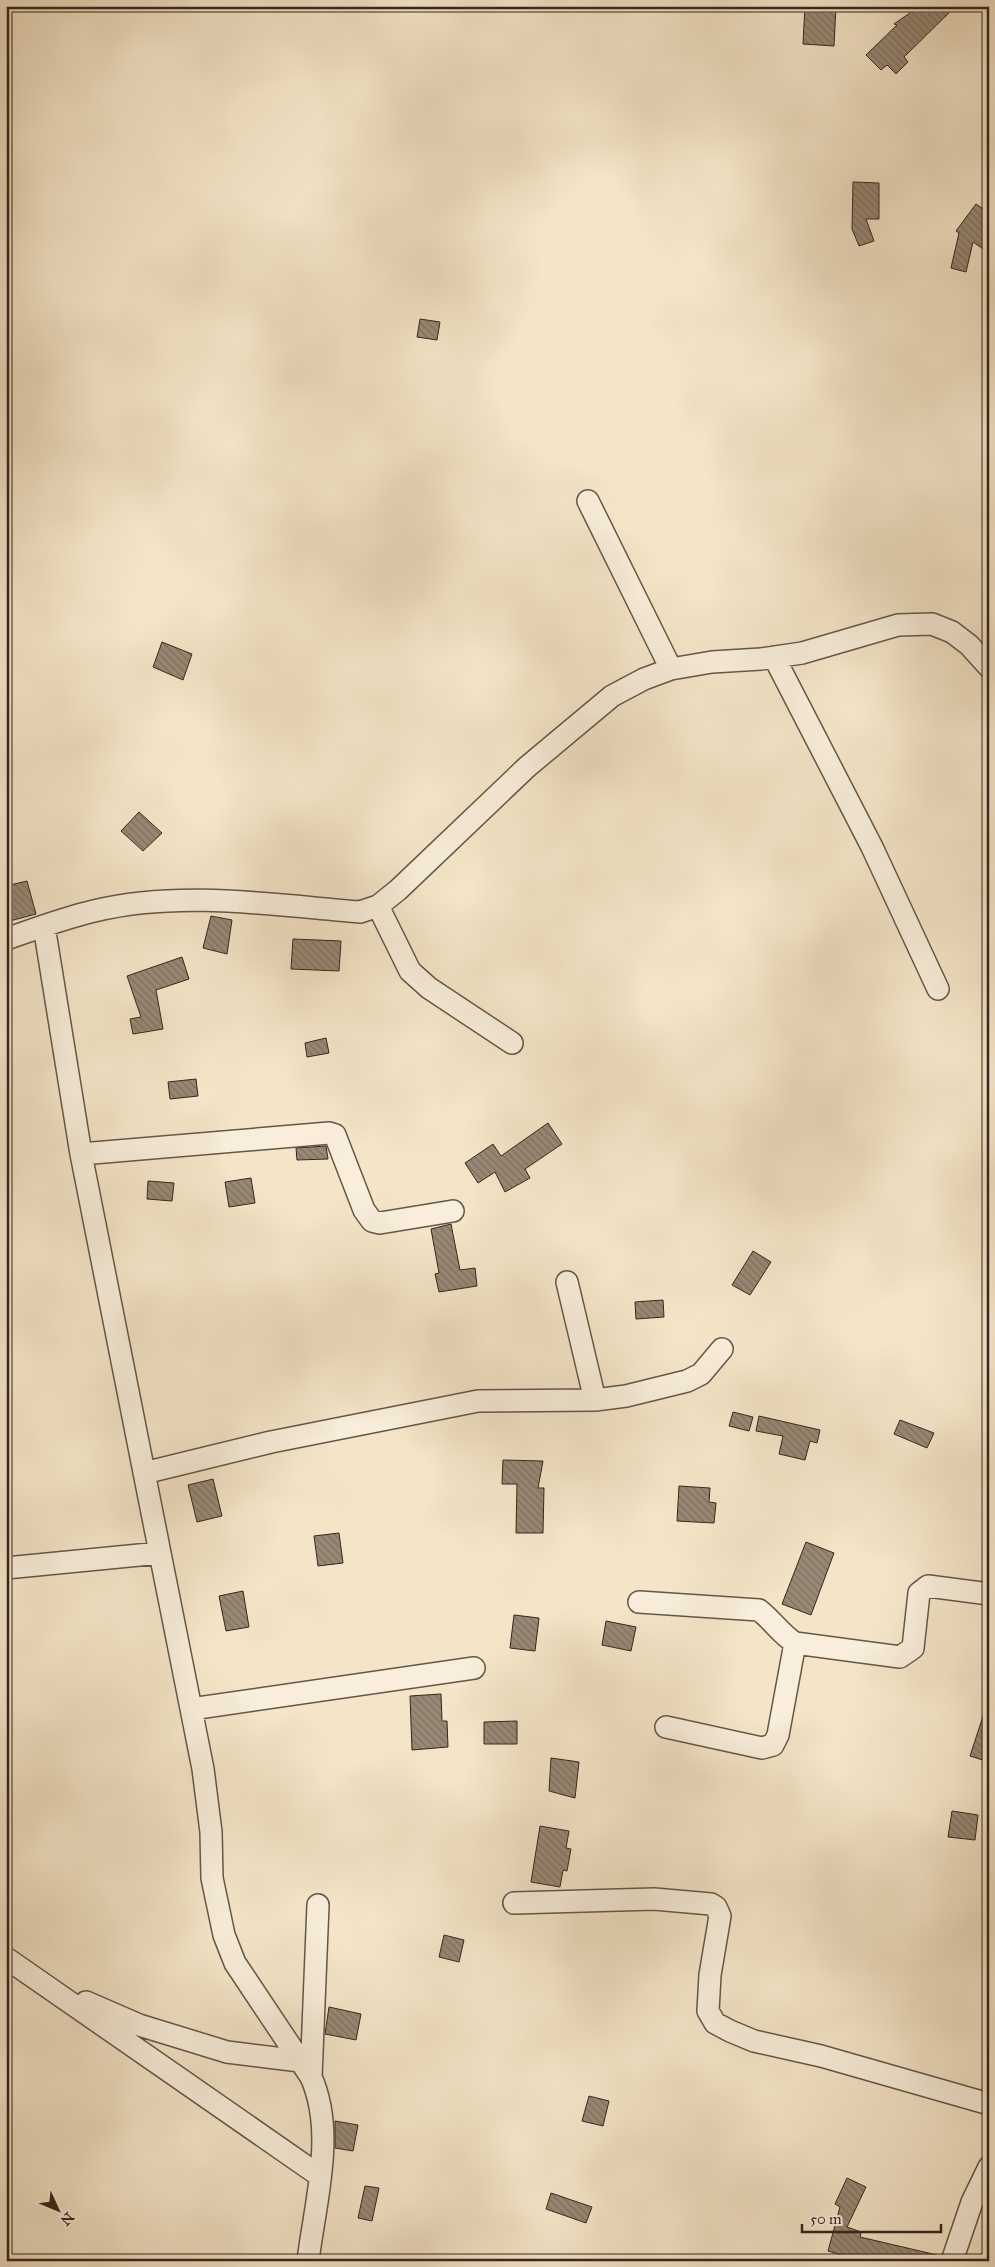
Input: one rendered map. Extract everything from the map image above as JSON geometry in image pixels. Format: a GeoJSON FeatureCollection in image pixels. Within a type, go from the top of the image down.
{"type":"FeatureCollection","features":[{"type":"Feature","properties":{"kind":"street"},"geometry":{"type":"LineString","coordinates":[[588,501],[671,669]]}},
{"type":"Feature","properties":{"kind":"street"},"geometry":{"type":"LineString","coordinates":[[6,939],[94,910],[143,903],[204,901],[360,912],[378,906],[447,844],[526,766],[612,696],[644,679],[671,669],[712,662],[802,654],[898,625],[932,624],[952,632],[969,645],[989,667]]}},
{"type":"Feature","properties":{"kind":"street"},"geometry":{"type":"LineString","coordinates":[[774,657],[872,847],[938,989]]}},
{"type":"Feature","properties":{"kind":"street"},"geometry":{"type":"LineString","coordinates":[[378,906],[410,971],[429,988],[512,1042]]}},
{"type":"Feature","properties":{"kind":"street"},"geometry":{"type":"LineString","coordinates":[[44,926],[81,1154],[203,1769],[211,1832],[212,1878],[224,1935],[235,1963],[316,2087],[322,2122],[320,2176],[308,2261]]}},
{"type":"Feature","properties":{"kind":"street"},"geometry":{"type":"LineString","coordinates":[[81,1154],[329,1133],[335,1136],[364,1210],[372,1221],[380,1223],[453,1211]]}},
{"type":"Feature","properties":{"kind":"street"},"geometry":{"type":"LineString","coordinates":[[568,1282],[595,1400]]}},
{"type":"Feature","properties":{"kind":"street"},"geometry":{"type":"LineString","coordinates":[[144,1473],[272,1442],[478,1402],[595,1400],[626,1396],[687,1381],[701,1374],[722,1349]]}},
{"type":"Feature","properties":{"kind":"street"},"geometry":{"type":"LineString","coordinates":[[6,1568],[160,1553]]}},
{"type":"Feature","properties":{"kind":"street"},"geometry":{"type":"LineString","coordinates":[[639,1602],[759,1610],[770,1618],[782,1634],[796,1643],[900,1657],[913,1648],[920,1593],[928,1586],[989,1594]]}},
{"type":"Feature","properties":{"kind":"street"},"geometry":{"type":"LineString","coordinates":[[666,1727],[762,1748],[773,1745],[778,1735],[796,1643]]}},
{"type":"Feature","properties":{"kind":"street"},"geometry":{"type":"LineString","coordinates":[[191,1709],[474,1668]]}},
{"type":"Feature","properties":{"kind":"street"},"geometry":{"type":"LineString","coordinates":[[514,1903],[654,1899],[711,1904],[716,1907],[720,1916],[710,1975],[708,2011],[716,2023],[730,2032],[754,2041],[821,2056],[989,2104]]}},
{"type":"Feature","properties":{"kind":"street"},"geometry":{"type":"LineString","coordinates":[[305,2069],[318,1905]]}},
{"type":"Feature","properties":{"kind":"street"},"geometry":{"type":"LineString","coordinates":[[6,1958],[87,2003],[138,2025],[227,2052],[305,2069]]}},
{"type":"Feature","properties":{"kind":"street"},"geometry":{"type":"LineString","coordinates":[[6,1958],[320,2176]]}},
{"type":"Feature","properties":{"kind":"street"},"geometry":{"type":"LineString","coordinates":[[952,2261],[972,2202],[989,2167]]}},
{"type":"Feature","properties":{"kind":"building"},"geometry":{"type":"Polygon","coordinates":[[[805,6],[836,6],[834,46],[803,44],[805,6]]]}},
{"type":"Feature","properties":{"kind":"building"},"geometry":{"type":"Polygon","coordinates":[[[920,6],[956,6],[904,57],[908,62],[896,74],[887,65],[881,70],[866,55],[897,25],[894,24],[920,6]]]}},
{"type":"Feature","properties":{"kind":"building"},"geometry":{"type":"Polygon","coordinates":[[[853,182],[879,183],[879,219],[866,219],[874,241],[859,246],[852,229],[853,182]]]}},
{"type":"Feature","properties":{"kind":"building"},"geometry":{"type":"Polygon","coordinates":[[[976,204],[989,213],[989,253],[973,242],[966,272],[951,268],[959,233],[956,231],[976,204]]]}},
{"type":"Feature","properties":{"kind":"building"},"geometry":{"type":"Polygon","coordinates":[[[420,319],[440,322],[437,340],[417,337],[420,319]]]}},
{"type":"Feature","properties":{"kind":"building"},"geometry":{"type":"Polygon","coordinates":[[[162,642],[192,654],[183,680],[153,667],[162,642]]]}},
{"type":"Feature","properties":{"kind":"building"},"geometry":{"type":"Polygon","coordinates":[[[139,812],[162,833],[143,851],[121,831],[139,812]]]}},
{"type":"Feature","properties":{"kind":"building"},"geometry":{"type":"Polygon","coordinates":[[[27,881],[36,914],[6,922],[6,886],[27,881]]]}},
{"type":"Feature","properties":{"kind":"building"},"geometry":{"type":"Polygon","coordinates":[[[211,916],[232,920],[227,954],[203,948],[211,916]]]}},
{"type":"Feature","properties":{"kind":"building"},"geometry":{"type":"Polygon","coordinates":[[[293,939],[341,941],[339,971],[291,969],[293,939]]]}},
{"type":"Feature","properties":{"kind":"building"},"geometry":{"type":"Polygon","coordinates":[[[182,957],[189,979],[156,990],[163,1029],[133,1034],[130,1019],[141,1017],[127,976],[182,957]]]}},
{"type":"Feature","properties":{"kind":"building"},"geometry":{"type":"Polygon","coordinates":[[[326,1038],[329,1053],[307,1057],[305,1043],[326,1038]]]}},
{"type":"Feature","properties":{"kind":"building"},"geometry":{"type":"Polygon","coordinates":[[[196,1079],[198,1096],[170,1099],[168,1082],[196,1079]]]}},
{"type":"Feature","properties":{"kind":"building"},"geometry":{"type":"Polygon","coordinates":[[[548,1123],[562,1144],[525,1169],[530,1178],[505,1192],[495,1172],[478,1183],[465,1163],[493,1144],[501,1156],[548,1123]]]}},
{"type":"Feature","properties":{"kind":"building"},"geometry":{"type":"Polygon","coordinates":[[[326,1146],[328,1159],[297,1160],[296,1148],[326,1146]]]}},
{"type":"Feature","properties":{"kind":"building"},"geometry":{"type":"Polygon","coordinates":[[[251,1178],[255,1203],[229,1207],[225,1182],[251,1178]]]}},
{"type":"Feature","properties":{"kind":"building"},"geometry":{"type":"Polygon","coordinates":[[[148,1181],[174,1183],[172,1201],[147,1199],[148,1181]]]}},
{"type":"Feature","properties":{"kind":"building"},"geometry":{"type":"Polygon","coordinates":[[[451,1224],[460,1270],[475,1268],[477,1286],[439,1292],[435,1274],[439,1273],[431,1229],[451,1224]]]}},
{"type":"Feature","properties":{"kind":"building"},"geometry":{"type":"Polygon","coordinates":[[[753,1251],[771,1262],[750,1295],[732,1285],[753,1251]]]}},
{"type":"Feature","properties":{"kind":"building"},"geometry":{"type":"Polygon","coordinates":[[[663,1300],[664,1317],[636,1319],[635,1302],[663,1300]]]}},
{"type":"Feature","properties":{"kind":"building"},"geometry":{"type":"Polygon","coordinates":[[[733,1412],[753,1417],[749,1431],[729,1426],[733,1412]]]}},
{"type":"Feature","properties":{"kind":"building"},"geometry":{"type":"Polygon","coordinates":[[[759,1416],[820,1430],[817,1443],[810,1441],[805,1460],[779,1454],[783,1436],[756,1431],[759,1416]]]}},
{"type":"Feature","properties":{"kind":"building"},"geometry":{"type":"Polygon","coordinates":[[[900,1420],[934,1433],[927,1448],[894,1434],[900,1420]]]}},
{"type":"Feature","properties":{"kind":"building"},"geometry":{"type":"Polygon","coordinates":[[[503,1460],[543,1461],[538,1488],[544,1488],[543,1533],[516,1533],[517,1484],[502,1484],[503,1460]]]}},
{"type":"Feature","properties":{"kind":"building"},"geometry":{"type":"Polygon","coordinates":[[[213,1479],[222,1516],[197,1522],[188,1485],[213,1479]]]}},
{"type":"Feature","properties":{"kind":"building"},"geometry":{"type":"Polygon","coordinates":[[[679,1486],[710,1488],[709,1502],[716,1503],[714,1523],[677,1521],[679,1486]]]}},
{"type":"Feature","properties":{"kind":"building"},"geometry":{"type":"Polygon","coordinates":[[[339,1533],[343,1563],[318,1566],[314,1536],[339,1533]]]}},
{"type":"Feature","properties":{"kind":"building"},"geometry":{"type":"Polygon","coordinates":[[[806,1542],[834,1553],[811,1615],[782,1604],[806,1542]]]}},
{"type":"Feature","properties":{"kind":"building"},"geometry":{"type":"Polygon","coordinates":[[[243,1591],[249,1627],[226,1631],[219,1596],[243,1591]]]}},
{"type":"Feature","properties":{"kind":"building"},"geometry":{"type":"Polygon","coordinates":[[[514,1615],[539,1618],[535,1651],[510,1648],[514,1615]]]}},
{"type":"Feature","properties":{"kind":"building"},"geometry":{"type":"Polygon","coordinates":[[[606,1621],[636,1627],[631,1651],[602,1645],[606,1621]]]}},
{"type":"Feature","properties":{"kind":"building"},"geometry":{"type":"Polygon","coordinates":[[[441,1694],[442,1721],[447,1721],[448,1747],[412,1750],[410,1696],[441,1694]]]}},
{"type":"Feature","properties":{"kind":"building"},"geometry":{"type":"Polygon","coordinates":[[[986,1707],[989,1707],[989,1762],[970,1756],[986,1707]]]}},
{"type":"Feature","properties":{"kind":"building"},"geometry":{"type":"Polygon","coordinates":[[[517,1721],[517,1744],[484,1744],[484,1722],[517,1721]]]}},
{"type":"Feature","properties":{"kind":"building"},"geometry":{"type":"Polygon","coordinates":[[[551,1758],[579,1762],[575,1798],[549,1791],[551,1758]]]}},
{"type":"Feature","properties":{"kind":"building"},"geometry":{"type":"Polygon","coordinates":[[[952,1811],[978,1815],[975,1840],[948,1837],[952,1811]]]}},
{"type":"Feature","properties":{"kind":"building"},"geometry":{"type":"Polygon","coordinates":[[[540,1826],[569,1831],[566,1848],[571,1849],[567,1871],[563,1870],[560,1887],[531,1882],[540,1826]]]}},
{"type":"Feature","properties":{"kind":"building"},"geometry":{"type":"Polygon","coordinates":[[[444,1935],[464,1940],[459,1962],[439,1957],[444,1935]]]}},
{"type":"Feature","properties":{"kind":"building"},"geometry":{"type":"Polygon","coordinates":[[[329,2007],[361,2014],[356,2040],[325,2034],[329,2007]]]}},
{"type":"Feature","properties":{"kind":"building"},"geometry":{"type":"Polygon","coordinates":[[[589,2096],[609,2101],[603,2126],[582,2121],[589,2096]]]}},
{"type":"Feature","properties":{"kind":"building"},"geometry":{"type":"Polygon","coordinates":[[[335,2121],[358,2125],[353,2151],[335,2148],[335,2121]]]}},
{"type":"Feature","properties":{"kind":"building"},"geometry":{"type":"Polygon","coordinates":[[[847,2178],[866,2187],[847,2227],[861,2232],[860,2237],[937,2255],[936,2261],[862,2261],[828,2251],[840,2207],[835,2204],[847,2178]]]}},
{"type":"Feature","properties":{"kind":"building"},"geometry":{"type":"Polygon","coordinates":[[[365,2186],[379,2188],[372,2221],[358,2218],[365,2186]]]}},
{"type":"Feature","properties":{"kind":"building"},"geometry":{"type":"Polygon","coordinates":[[[551,2193],[592,2207],[586,2223],[546,2209],[551,2193]]]}}]}
